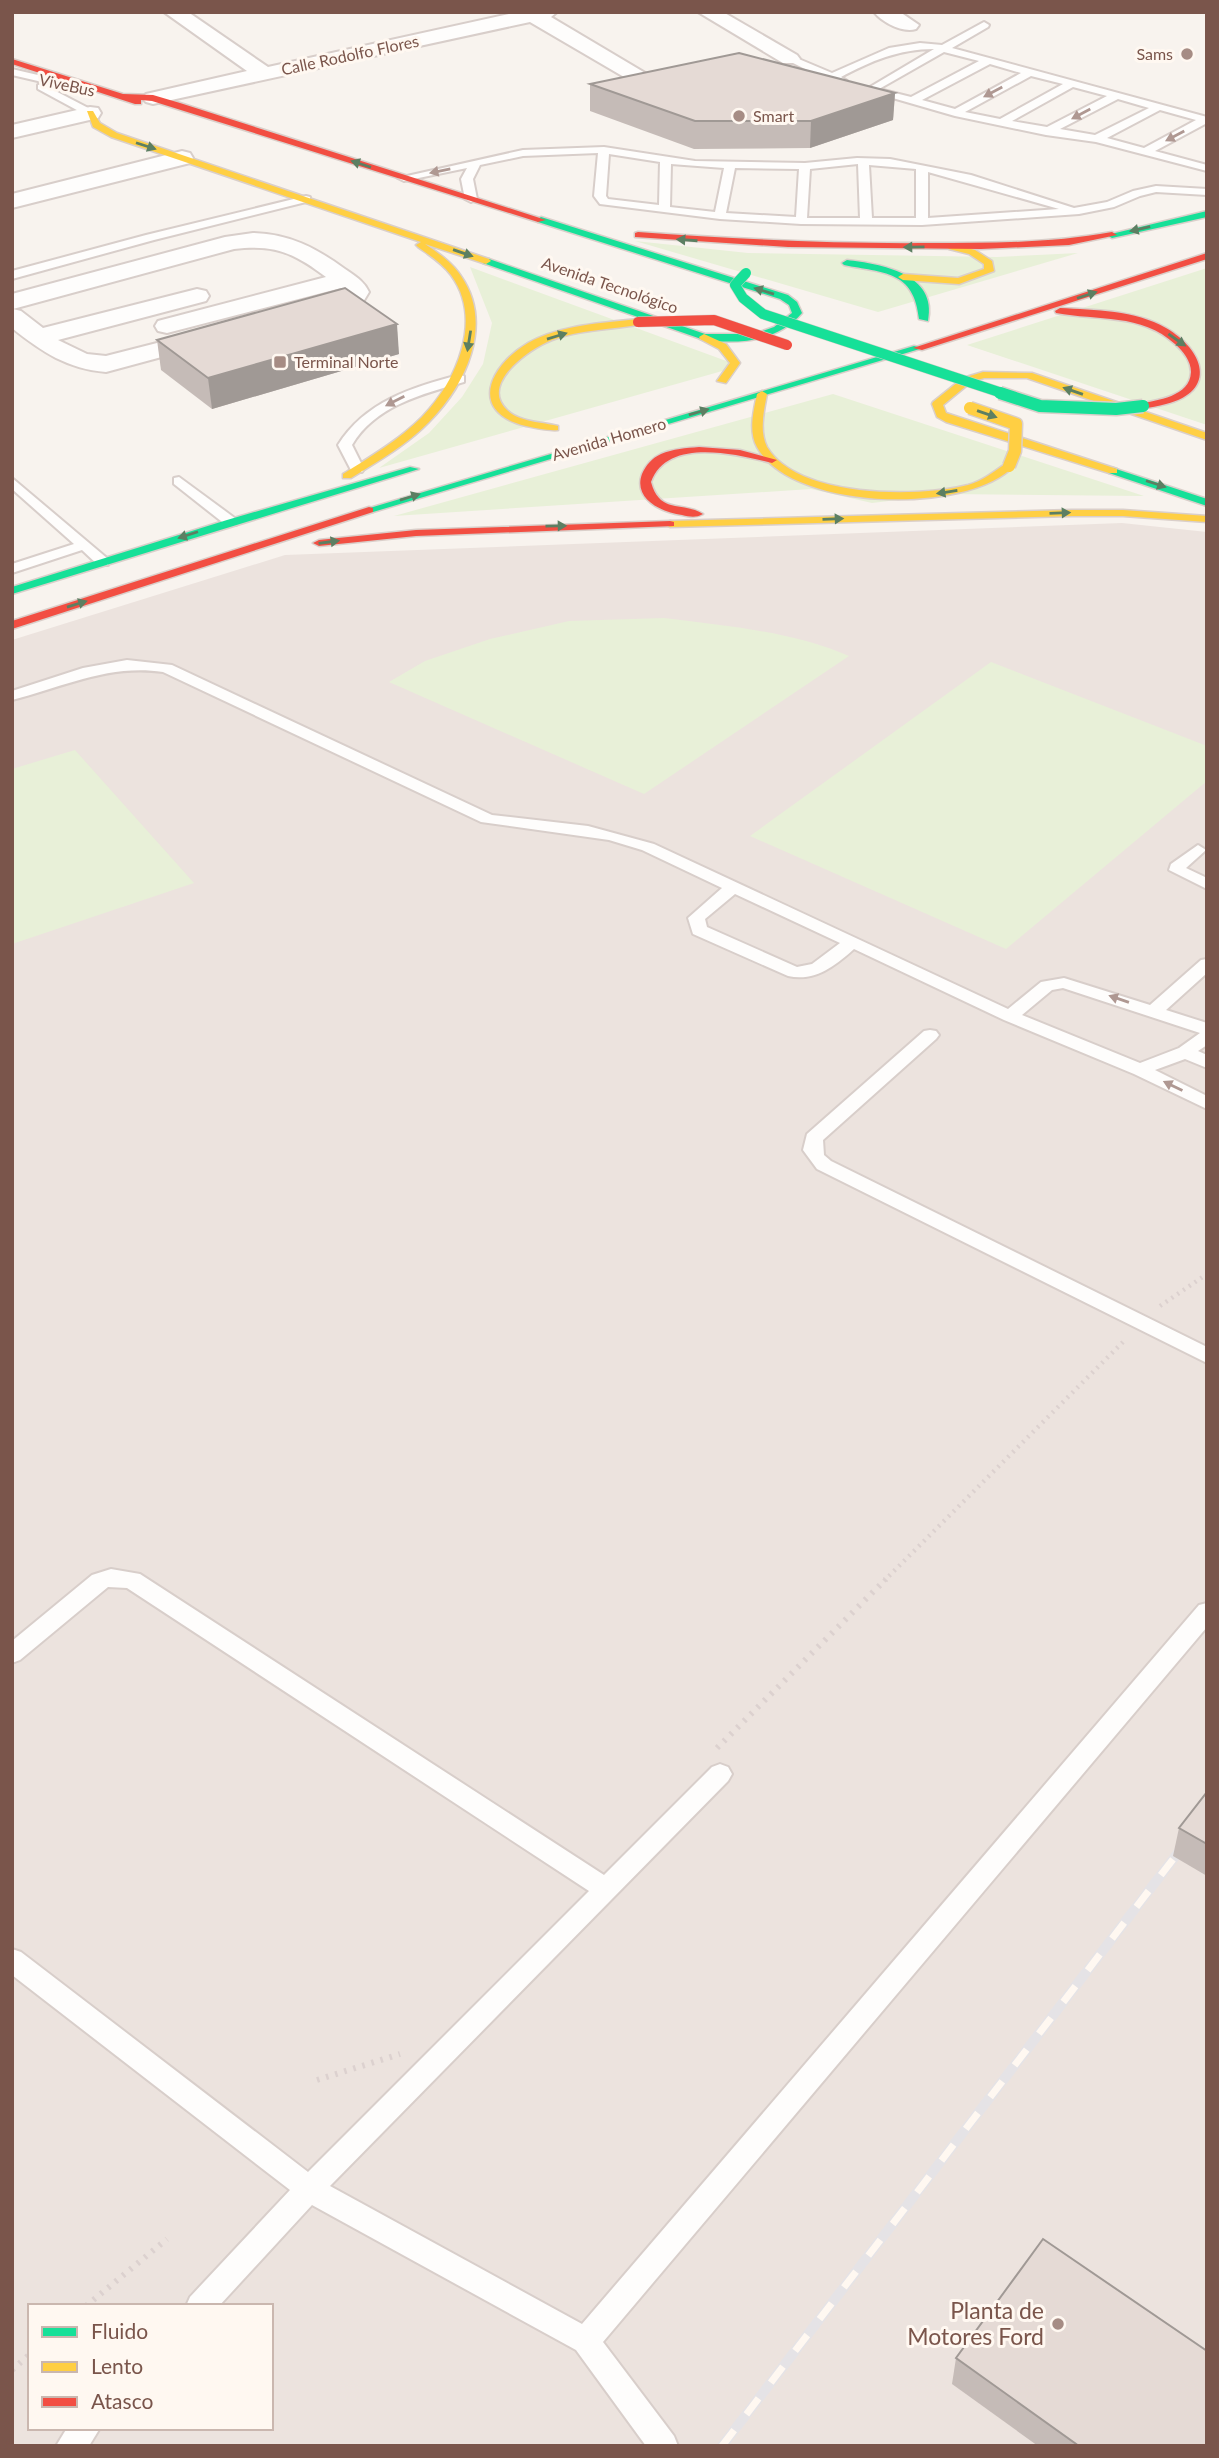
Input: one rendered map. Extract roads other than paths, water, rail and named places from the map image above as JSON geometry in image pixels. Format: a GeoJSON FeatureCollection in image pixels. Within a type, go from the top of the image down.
{"type":"FeatureCollection","features":[{"type":"Feature","properties":{"kind":"main road"},"geometry":{"type":"LineString","coordinates":[[14,73],[122,97],[475,217]]}},
{"type":"Feature","properties":{"kind":"main road"},"geometry":{"type":"LineString","coordinates":[[14,73],[90,113],[432,225]]}},
{"type":"Feature","properties":{"kind":"main road"},"geometry":{"type":"LineString","coordinates":[[122,97],[153,99],[783,297],[793,304],[797,313],[791,323],[757,337],[739,340],[704,337]]}},
{"type":"Feature","properties":{"kind":"main road"},"geometry":{"type":"LineString","coordinates":[[90,113],[96,125],[114,135],[399,230],[724,345],[732,353],[735,363],[716,383],[742,375]]}},
{"type":"Feature","properties":{"kind":"main road"},"geometry":{"type":"LineString","coordinates":[[560,228],[752,244],[948,247],[1030,245],[1092,239],[1207,214]]}},
{"type":"Feature","properties":{"kind":"main road"},"geometry":{"type":"LineString","coordinates":[[300,501],[399,442],[434,412],[459,379],[471,338],[469,306],[460,282],[444,263],[399,230]]}},
{"type":"Feature","properties":{"kind":"main road"},"geometry":{"type":"LineString","coordinates":[[830,262],[873,267],[903,276],[961,281],[974,279],[989,271],[989,263],[983,257],[948,247]]}},
{"type":"Feature","properties":{"kind":"main road","name":"Avenida Homero"},"geometry":{"type":"LineString","coordinates":[[12,625],[423,493],[783,388],[1207,256]]}},
{"type":"Feature","properties":{"kind":"main road"},"geometry":{"type":"LineString","coordinates":[[752,270],[737,279],[737,291],[763,314]]}},
{"type":"Feature","properties":{"kind":"main road"},"geometry":{"type":"LineString","coordinates":[[903,276],[920,289],[925,300],[924,319]]}},
{"type":"Feature","properties":{"kind":"main road"},"geometry":{"type":"LineString","coordinates":[[724,301],[1104,427]]}},
{"type":"Feature","properties":{"kind":"main road","name":"Avenida Tecnológico"},"geometry":{"type":"LineString","coordinates":[[665,303],[884,379]]}},
{"type":"Feature","properties":{"kind":"main road"},"geometry":{"type":"LineString","coordinates":[[1040,406],[1116,409],[1143,406],[1184,394],[1195,385],[1199,375],[1199,365],[1194,354],[1182,342],[1136,320],[1112,315],[1041,309]]}},
{"type":"Feature","properties":{"kind":"main road","name":"Avenida Homero"},"geometry":{"type":"LineString","coordinates":[[527,436],[560,427],[503,412],[496,404],[493,388],[504,370],[536,343],[596,327],[638,321],[714,320]]}},
{"type":"Feature","properties":{"kind":"main road"},"geometry":{"type":"LineString","coordinates":[[995,345],[1002,321]]}},
{"type":"Feature","properties":{"kind":"main road"},"geometry":{"type":"LineString","coordinates":[[814,353],[878,333]]}},
{"type":"Feature","properties":{"kind":"main road"},"geometry":{"type":"LineString","coordinates":[[1006,361],[1028,375],[1207,437]]}},
{"type":"Feature","properties":{"kind":"main road"},"geometry":{"type":"LineString","coordinates":[[1028,375],[1000,373],[967,380],[947,393],[937,404],[937,409],[950,420],[1057,451],[1207,503]]}},
{"type":"Feature","properties":{"kind":"main road"},"geometry":{"type":"LineString","coordinates":[[924,393],[1207,487]]}},
{"type":"Feature","properties":{"kind":"main road"},"geometry":{"type":"LineString","coordinates":[[762,394],[758,436],[764,451],[772,460],[794,476],[856,493],[901,496],[971,488],[1009,466],[1018,443],[1016,424]]}},
{"type":"Feature","properties":{"kind":"main road"},"geometry":{"type":"LineString","coordinates":[[772,460],[728,449],[694,450],[655,462],[645,472],[646,489],[656,504],[688,513],[801,520]]}},
{"type":"Feature","properties":{"kind":"main road"},"geometry":{"type":"LineString","coordinates":[[12,591],[300,501],[434,463]]}},
{"type":"Feature","properties":{"kind":"main road"},"geometry":{"type":"LineString","coordinates":[[214,561],[335,541],[511,527],[1072,513],[1123,513],[1207,519]]}},
{"type":"Feature","properties":{"kind":"main road"},"geometry":{"type":"LineString","coordinates":[[103,562],[129,588]]}},
{"type":"Feature","properties":{"kind":"street"},"geometry":{"type":"LineString","coordinates":[[174,12],[265,74]]}},
{"type":"Feature","properties":{"kind":"street"},"geometry":{"type":"LineString","coordinates":[[708,12],[790,59]]}},
{"type":"Feature","properties":{"kind":"street"},"geometry":{"type":"LineString","coordinates":[[884,12],[909,24]]}},
{"type":"Feature","properties":{"kind":"street"},"geometry":{"type":"LineString","coordinates":[[536,13],[654,87]]}},
{"type":"Feature","properties":{"kind":"street","name":"Calle Rodolfo Flores"},"geometry":{"type":"LineString","coordinates":[[153,99],[536,13]]}},
{"type":"Feature","properties":{"kind":"street"},"geometry":{"type":"LineString","coordinates":[[12,132],[90,113]]}},
{"type":"Feature","properties":{"kind":"street"},"geometry":{"type":"LineString","coordinates":[[12,201],[182,158]]}},
{"type":"Feature","properties":{"kind":"street"},"geometry":{"type":"LineString","coordinates":[[277,239],[301,250],[344,279],[62,354],[21,320],[233,242],[277,239]]}},
{"type":"Feature","properties":{"kind":"street"},"geometry":{"type":"LineString","coordinates":[[250,264],[301,250]]}},
{"type":"Feature","properties":{"kind":"street"},"geometry":{"type":"LineString","coordinates":[[21,320],[321,264]]}},
{"type":"Feature","properties":{"kind":"street"},"geometry":{"type":"LineString","coordinates":[[21,320],[209,274]]}},
{"type":"Feature","properties":{"kind":"lane"},"geometry":{"type":"LineString","coordinates":[[870,90],[984,25]]}},
{"type":"Feature","properties":{"kind":"lane"},"geometry":{"type":"LineString","coordinates":[[831,78],[882,52],[910,46],[945,49],[1206,120]]}},
{"type":"Feature","properties":{"kind":"lane"},"geometry":{"type":"LineString","coordinates":[[871,57],[911,68]]}},
{"type":"Feature","properties":{"kind":"lane"},"geometry":{"type":"LineString","coordinates":[[790,59],[831,78],[956,113],[1000,124],[1097,139],[1207,168]]}},
{"type":"Feature","properties":{"kind":"lane"},"geometry":{"type":"LineString","coordinates":[[912,101],[988,61]]}},
{"type":"Feature","properties":{"kind":"lane"},"geometry":{"type":"LineString","coordinates":[[956,113],[1030,72]]}},
{"type":"Feature","properties":{"kind":"lane"},"geometry":{"type":"LineString","coordinates":[[888,80],[932,90]]}},
{"type":"Feature","properties":{"kind":"lane"},"geometry":{"type":"LineString","coordinates":[[1000,124],[1071,84]]}},
{"type":"Feature","properties":{"kind":"lane"},"geometry":{"type":"LineString","coordinates":[[1046,132],[1116,96]]}},
{"type":"Feature","properties":{"kind":"lane"},"geometry":{"type":"LineString","coordinates":[[1097,139],[1158,107]]}},
{"type":"Feature","properties":{"kind":"lane"},"geometry":{"type":"LineString","coordinates":[[1146,152],[1206,120]]}},
{"type":"Feature","properties":{"kind":"lane"},"geometry":{"type":"LineString","coordinates":[[404,178],[523,153],[604,150],[730,166],[805,166],[863,161],[922,169],[986,201],[1079,211],[1110,205],[1146,190],[1169,188],[1204,194]]}},
{"type":"Feature","properties":{"kind":"lane"},"geometry":{"type":"LineString","coordinates":[[604,150],[600,196],[604,202],[664,211],[801,221],[866,222],[922,222],[986,201],[1079,211]]}},
{"type":"Feature","properties":{"kind":"lane"},"geometry":{"type":"LineString","coordinates":[[1191,164],[1207,155]]}},
{"type":"Feature","properties":{"kind":"lane"},"geometry":{"type":"LineString","coordinates":[[664,211],[666,158]]}},
{"type":"Feature","properties":{"kind":"lane"},"geometry":{"type":"LineString","coordinates":[[863,161],[866,222]]}},
{"type":"Feature","properties":{"kind":"lane"},"geometry":{"type":"LineString","coordinates":[[471,199],[467,179],[475,164]]}},
{"type":"Feature","properties":{"kind":"lane"},"geometry":{"type":"LineString","coordinates":[[720,216],[730,166]]}},
{"type":"Feature","properties":{"kind":"lane"},"geometry":{"type":"LineString","coordinates":[[801,221],[805,166]]}},
{"type":"Feature","properties":{"kind":"lane"},"geometry":{"type":"LineString","coordinates":[[922,169],[922,222]]}},
{"type":"Feature","properties":{"kind":"lane"},"geometry":{"type":"LineString","coordinates":[[12,275],[306,198]]}},
{"type":"Feature","properties":{"kind":"lane"},"geometry":{"type":"LineString","coordinates":[[357,469],[345,445],[350,434],[394,401],[459,379]]}},
{"type":"Feature","properties":{"kind":"lane"},"geometry":{"type":"LineString","coordinates":[[178,481],[231,522]]}},
{"type":"Feature","properties":{"kind":"lane"},"geometry":{"type":"LineString","coordinates":[[12,482],[103,562]]}},
{"type":"Feature","properties":{"kind":"lane"},"geometry":{"type":"LineString","coordinates":[[12,569],[84,545]]}},
{"type":"Feature","properties":{"kind":"lane"},"geometry":{"type":"LineString","coordinates":[[12,696],[117,664],[145,663],[167,668],[487,819],[615,836],[648,847],[1010,1016],[1140,1070],[1207,1103]]}},
{"type":"Feature","properties":{"kind":"lane"},"geometry":{"type":"LineString","coordinates":[[1204,849],[1177,870],[1207,884]]}},
{"type":"Feature","properties":{"kind":"lane"},"geometry":{"type":"LineString","coordinates":[[734,887],[696,918],[699,930],[804,974],[819,970],[852,942]]}},
{"type":"Feature","properties":{"kind":"lane"},"geometry":{"type":"LineString","coordinates":[[1154,1011],[1207,964]]}},
{"type":"Feature","properties":{"kind":"lane"},"geometry":{"type":"LineString","coordinates":[[1010,1016],[1047,986],[1064,983],[1207,1029]]}},
{"type":"Feature","properties":{"kind":"lane"},"geometry":{"type":"LineString","coordinates":[[930,1035],[814,1138],[811,1147],[814,1157],[824,1165],[1207,1356]]}},
{"type":"Feature","properties":{"kind":"lane"},"geometry":{"type":"LineString","coordinates":[[1140,1070],[1185,1052],[1207,1037]]}},
{"type":"Feature","properties":{"kind":"lane"},"geometry":{"type":"LineString","coordinates":[[1185,1052],[1207,1062]]}},
{"type":"Feature","properties":{"kind":"lane"},"geometry":{"type":"LineString","coordinates":[[12,1654],[100,1581],[111,1577],[132,1580],[606,1889]]}},
{"type":"Feature","properties":{"kind":"lane"},"geometry":{"type":"LineString","coordinates":[[586,2341],[1207,1611]]}},
{"type":"Feature","properties":{"kind":"lane"},"geometry":{"type":"LineString","coordinates":[[203,2304],[309,2189],[606,1889],[718,1762]]}},
{"type":"Feature","properties":{"kind":"lane"},"geometry":{"type":"LineString","coordinates":[[12,1960],[309,2189],[586,2341],[664,2446]]}},
{"type":"Feature","properties":{"kind":"lane"},"geometry":{"type":"LineString","coordinates":[[70,2446],[84,2430]]}},
{"type":"Feature","properties":{"kind":"railway"},"geometry":{"type":"LineString","coordinates":[[722,2446],[1207,1815]]}},
{"type":"Feature","properties":{"kind":"place","name":"Sams"},"geometry":{"type":"Point","coordinates":[1187,54]}},
{"type":"Feature","properties":{"kind":"place","name":"Smart"},"geometry":{"type":"Point","coordinates":[739,116]}},
{"type":"Feature","properties":{"kind":"place","name":"Terminal Norte"},"geometry":{"type":"Point","coordinates":[280,362]}},
{"type":"Feature","properties":{"kind":"place","name":"Planta de Motores Ford"},"geometry":{"type":"Point","coordinates":[1058,2324]}}]}
